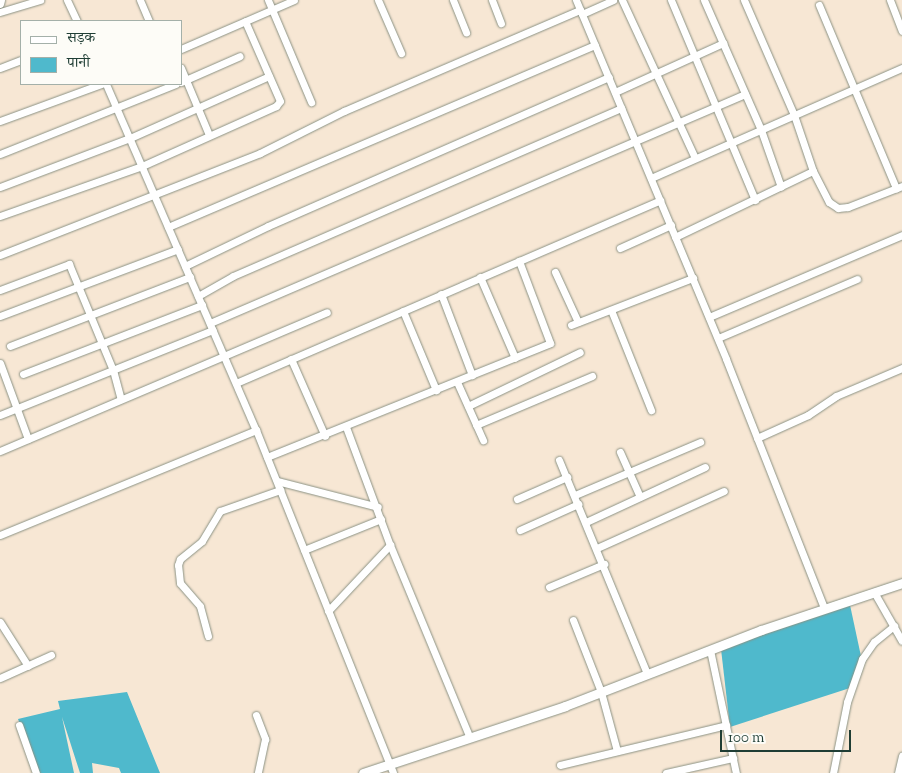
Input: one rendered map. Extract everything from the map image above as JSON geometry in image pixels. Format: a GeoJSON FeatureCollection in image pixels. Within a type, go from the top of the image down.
{"type":"FeatureCollection","features":[{"type":"Feature","properties":{"kind":"street"},"geometry":{"type":"LineString","coordinates":[[0,4],[1,0]]}},
{"type":"Feature","properties":{"kind":"street"},"geometry":{"type":"LineString","coordinates":[[0,12],[40,0]]}},
{"type":"Feature","properties":{"kind":"street"},"geometry":{"type":"LineString","coordinates":[[67,0],[77,20]]}},
{"type":"Feature","properties":{"kind":"street"},"geometry":{"type":"LineString","coordinates":[[141,0],[149,20]]}},
{"type":"Feature","properties":{"kind":"street"},"geometry":{"type":"LineString","coordinates":[[268,0],[311,102]]}},
{"type":"Feature","properties":{"kind":"street"},"geometry":{"type":"LineString","coordinates":[[182,49],[294,0]]}},
{"type":"Feature","properties":{"kind":"street"},"geometry":{"type":"LineString","coordinates":[[378,0],[401,53]]}},
{"type":"Feature","properties":{"kind":"street"},"geometry":{"type":"LineString","coordinates":[[453,0],[466,33]]}},
{"type":"Feature","properties":{"kind":"street"},"geometry":{"type":"LineString","coordinates":[[492,0],[501,23]]}},
{"type":"Feature","properties":{"kind":"street"},"geometry":{"type":"LineString","coordinates":[[576,0],[718,338],[824,608]]}},
{"type":"Feature","properties":{"kind":"street"},"geometry":{"type":"LineString","coordinates":[[0,255],[260,153],[344,111],[613,0]]}},
{"type":"Feature","properties":{"kind":"street"},"geometry":{"type":"LineString","coordinates":[[622,0],[695,158]]}},
{"type":"Feature","properties":{"kind":"street"},"geometry":{"type":"LineString","coordinates":[[671,0],[733,142],[755,200]]}},
{"type":"Feature","properties":{"kind":"street"},"geometry":{"type":"LineString","coordinates":[[704,0],[761,130],[781,187]]}},
{"type":"Feature","properties":{"kind":"street"},"geometry":{"type":"LineString","coordinates":[[744,0],[794,115],[813,172],[829,202],[838,208],[899,187],[854,89],[819,5]]}},
{"type":"Feature","properties":{"kind":"street"},"geometry":{"type":"LineString","coordinates":[[890,0],[902,30]]}},
{"type":"Feature","properties":{"kind":"street"},"geometry":{"type":"LineString","coordinates":[[0,216],[142,166],[279,104],[245,21]]}},
{"type":"Feature","properties":{"kind":"street"},"geometry":{"type":"LineString","coordinates":[[614,92],[723,43]]}},
{"type":"Feature","properties":{"kind":"street"},"geometry":{"type":"LineString","coordinates":[[168,228],[595,45]]}},
{"type":"Feature","properties":{"kind":"street"},"geometry":{"type":"LineString","coordinates":[[209,135],[184,81],[240,56]]}},
{"type":"Feature","properties":{"kind":"street"},"geometry":{"type":"LineString","coordinates":[[0,68],[20,60]]}},
{"type":"Feature","properties":{"kind":"street"},"geometry":{"type":"LineString","coordinates":[[651,178],[902,68]]}},
{"type":"Feature","properties":{"kind":"street"},"geometry":{"type":"LineString","coordinates":[[0,187],[130,138],[269,76]]}},
{"type":"Feature","properties":{"kind":"street"},"geometry":{"type":"LineString","coordinates":[[185,266],[268,226],[608,77]]}},
{"type":"Feature","properties":{"kind":"street"},"geometry":{"type":"LineString","coordinates":[[0,121],[98,85]]}},
{"type":"Feature","properties":{"kind":"street"},"geometry":{"type":"LineString","coordinates":[[106,85],[256,430],[391,769]]}},
{"type":"Feature","properties":{"kind":"street"},"geometry":{"type":"LineString","coordinates":[[0,154],[174,85]]}},
{"type":"Feature","properties":{"kind":"street"},"geometry":{"type":"LineString","coordinates":[[0,415],[113,370],[746,94]]}},
{"type":"Feature","properties":{"kind":"street"},"geometry":{"type":"LineString","coordinates":[[198,296],[233,276],[282,258],[621,108]]}},
{"type":"Feature","properties":{"kind":"street"},"geometry":{"type":"LineString","coordinates":[[676,237],[813,172]]}},
{"type":"Feature","properties":{"kind":"street"},"geometry":{"type":"LineString","coordinates":[[236,383],[660,200]]}},
{"type":"Feature","properties":{"kind":"street"},"geometry":{"type":"LineString","coordinates":[[620,248],[671,226]]}},
{"type":"Feature","properties":{"kind":"street"},"geometry":{"type":"LineString","coordinates":[[709,317],[902,235]]}},
{"type":"Feature","properties":{"kind":"street"},"geometry":{"type":"LineString","coordinates":[[0,316],[77,285],[178,249]]}},
{"type":"Feature","properties":{"kind":"street"},"geometry":{"type":"LineString","coordinates":[[267,457],[325,436],[550,344],[519,261]]}},
{"type":"Feature","properties":{"kind":"street"},"geometry":{"type":"LineString","coordinates":[[0,290],[67,263],[113,370],[121,399]]}},
{"type":"Feature","properties":{"kind":"street"},"geometry":{"type":"LineString","coordinates":[[555,272],[575,324],[693,278]]}},
{"type":"Feature","properties":{"kind":"street"},"geometry":{"type":"LineString","coordinates":[[10,346],[89,314],[190,277]]}},
{"type":"Feature","properties":{"kind":"street"},"geometry":{"type":"LineString","coordinates":[[480,277],[515,358]]}},
{"type":"Feature","properties":{"kind":"street"},"geometry":{"type":"LineString","coordinates":[[718,338],[857,279]]}},
{"type":"Feature","properties":{"kind":"street"},"geometry":{"type":"LineString","coordinates":[[441,294],[472,375]]}},
{"type":"Feature","properties":{"kind":"street"},"geometry":{"type":"LineString","coordinates":[[23,374],[202,305]]}},
{"type":"Feature","properties":{"kind":"street"},"geometry":{"type":"LineString","coordinates":[[611,310],[651,410]]}},
{"type":"Feature","properties":{"kind":"street"},"geometry":{"type":"LineString","coordinates":[[403,311],[436,390]]}},
{"type":"Feature","properties":{"kind":"street"},"geometry":{"type":"LineString","coordinates":[[0,451],[327,312]]}},
{"type":"Feature","properties":{"kind":"street"},"geometry":{"type":"LineString","coordinates":[[468,406],[580,352]]}},
{"type":"Feature","properties":{"kind":"street"},"geometry":{"type":"LineString","coordinates":[[291,359],[325,436]]}},
{"type":"Feature","properties":{"kind":"street"},"geometry":{"type":"LineString","coordinates":[[0,363],[4,382],[17,408],[28,439]]}},
{"type":"Feature","properties":{"kind":"street"},"geometry":{"type":"LineString","coordinates":[[757,438],[808,415],[836,396],[901,370]]}},
{"type":"Feature","properties":{"kind":"street"},"geometry":{"type":"LineString","coordinates":[[476,425],[592,376]]}},
{"type":"Feature","properties":{"kind":"street"},"geometry":{"type":"LineString","coordinates":[[457,382],[483,440]]}},
{"type":"Feature","properties":{"kind":"street"},"geometry":{"type":"LineString","coordinates":[[346,427],[378,507],[390,545],[469,736]]}},
{"type":"Feature","properties":{"kind":"street"},"geometry":{"type":"LineString","coordinates":[[0,535],[256,430]]}},
{"type":"Feature","properties":{"kind":"street"},"geometry":{"type":"LineString","coordinates":[[575,495],[700,442]]}},
{"type":"Feature","properties":{"kind":"street"},"geometry":{"type":"LineString","coordinates":[[620,452],[640,497]]}},
{"type":"Feature","properties":{"kind":"street"},"geometry":{"type":"LineString","coordinates":[[559,460],[598,548],[647,674]]}},
{"type":"Feature","properties":{"kind":"street"},"geometry":{"type":"LineString","coordinates":[[586,522],[705,467]]}},
{"type":"Feature","properties":{"kind":"street"},"geometry":{"type":"LineString","coordinates":[[517,498],[567,477]]}},
{"type":"Feature","properties":{"kind":"street"},"geometry":{"type":"LineString","coordinates":[[277,481],[378,507]]}},
{"type":"Feature","properties":{"kind":"street"},"geometry":{"type":"LineString","coordinates":[[208,636],[200,606],[180,583],[178,565],[180,559],[202,541],[220,511],[280,490]]}},
{"type":"Feature","properties":{"kind":"street"},"geometry":{"type":"LineString","coordinates":[[598,548],[724,491]]}},
{"type":"Feature","properties":{"kind":"street"},"geometry":{"type":"LineString","coordinates":[[520,530],[578,504]]}},
{"type":"Feature","properties":{"kind":"street"},"geometry":{"type":"LineString","coordinates":[[304,550],[382,519]]}},
{"type":"Feature","properties":{"kind":"street"},"geometry":{"type":"LineString","coordinates":[[328,611],[390,545]]}},
{"type":"Feature","properties":{"kind":"street"},"geometry":{"type":"LineString","coordinates":[[549,587],[604,564]]}},
{"type":"Feature","properties":{"kind":"street"},"geometry":{"type":"LineString","coordinates":[[363,773],[391,769],[469,736],[601,692],[824,608],[902,583]]}},
{"type":"Feature","properties":{"kind":"street"},"geometry":{"type":"LineString","coordinates":[[874,592],[902,641]]}},
{"type":"Feature","properties":{"kind":"street"},"geometry":{"type":"LineString","coordinates":[[573,620],[601,692],[617,751]]}},
{"type":"Feature","properties":{"kind":"street"},"geometry":{"type":"LineString","coordinates":[[0,622],[28,666]]}},
{"type":"Feature","properties":{"kind":"street"},"geometry":{"type":"LineString","coordinates":[[833,773],[847,702],[862,659],[874,642],[894,626]]}},
{"type":"Feature","properties":{"kind":"street"},"geometry":{"type":"LineString","coordinates":[[710,650],[736,773]]}},
{"type":"Feature","properties":{"kind":"street"},"geometry":{"type":"LineString","coordinates":[[0,678],[51,656]]}},
{"type":"Feature","properties":{"kind":"street"},"geometry":{"type":"LineString","coordinates":[[256,715],[265,739],[258,773]]}},
{"type":"Feature","properties":{"kind":"street"},"geometry":{"type":"LineString","coordinates":[[19,725],[36,773]]}},
{"type":"Feature","properties":{"kind":"street"},"geometry":{"type":"LineString","coordinates":[[560,765],[726,725]]}},
{"type":"Feature","properties":{"kind":"street"},"geometry":{"type":"LineString","coordinates":[[898,773],[902,755]]}},
{"type":"Feature","properties":{"kind":"street"},"geometry":{"type":"LineString","coordinates":[[666,773],[733,758]]}},
{"type":"Feature","properties":{"kind":"water"},"geometry":{"type":"Polygon","coordinates":[[[850,605],[862,661],[853,687],[730,727],[721,649],[850,605]]]}},
{"type":"Feature","properties":{"kind":"water"},"geometry":{"type":"Polygon","coordinates":[[[127,692],[160,773],[121,773],[119,768],[92,763],[93,773],[80,773],[62,717],[74,773],[38,773],[18,719],[60,709],[58,701],[127,692]]]}}]}
